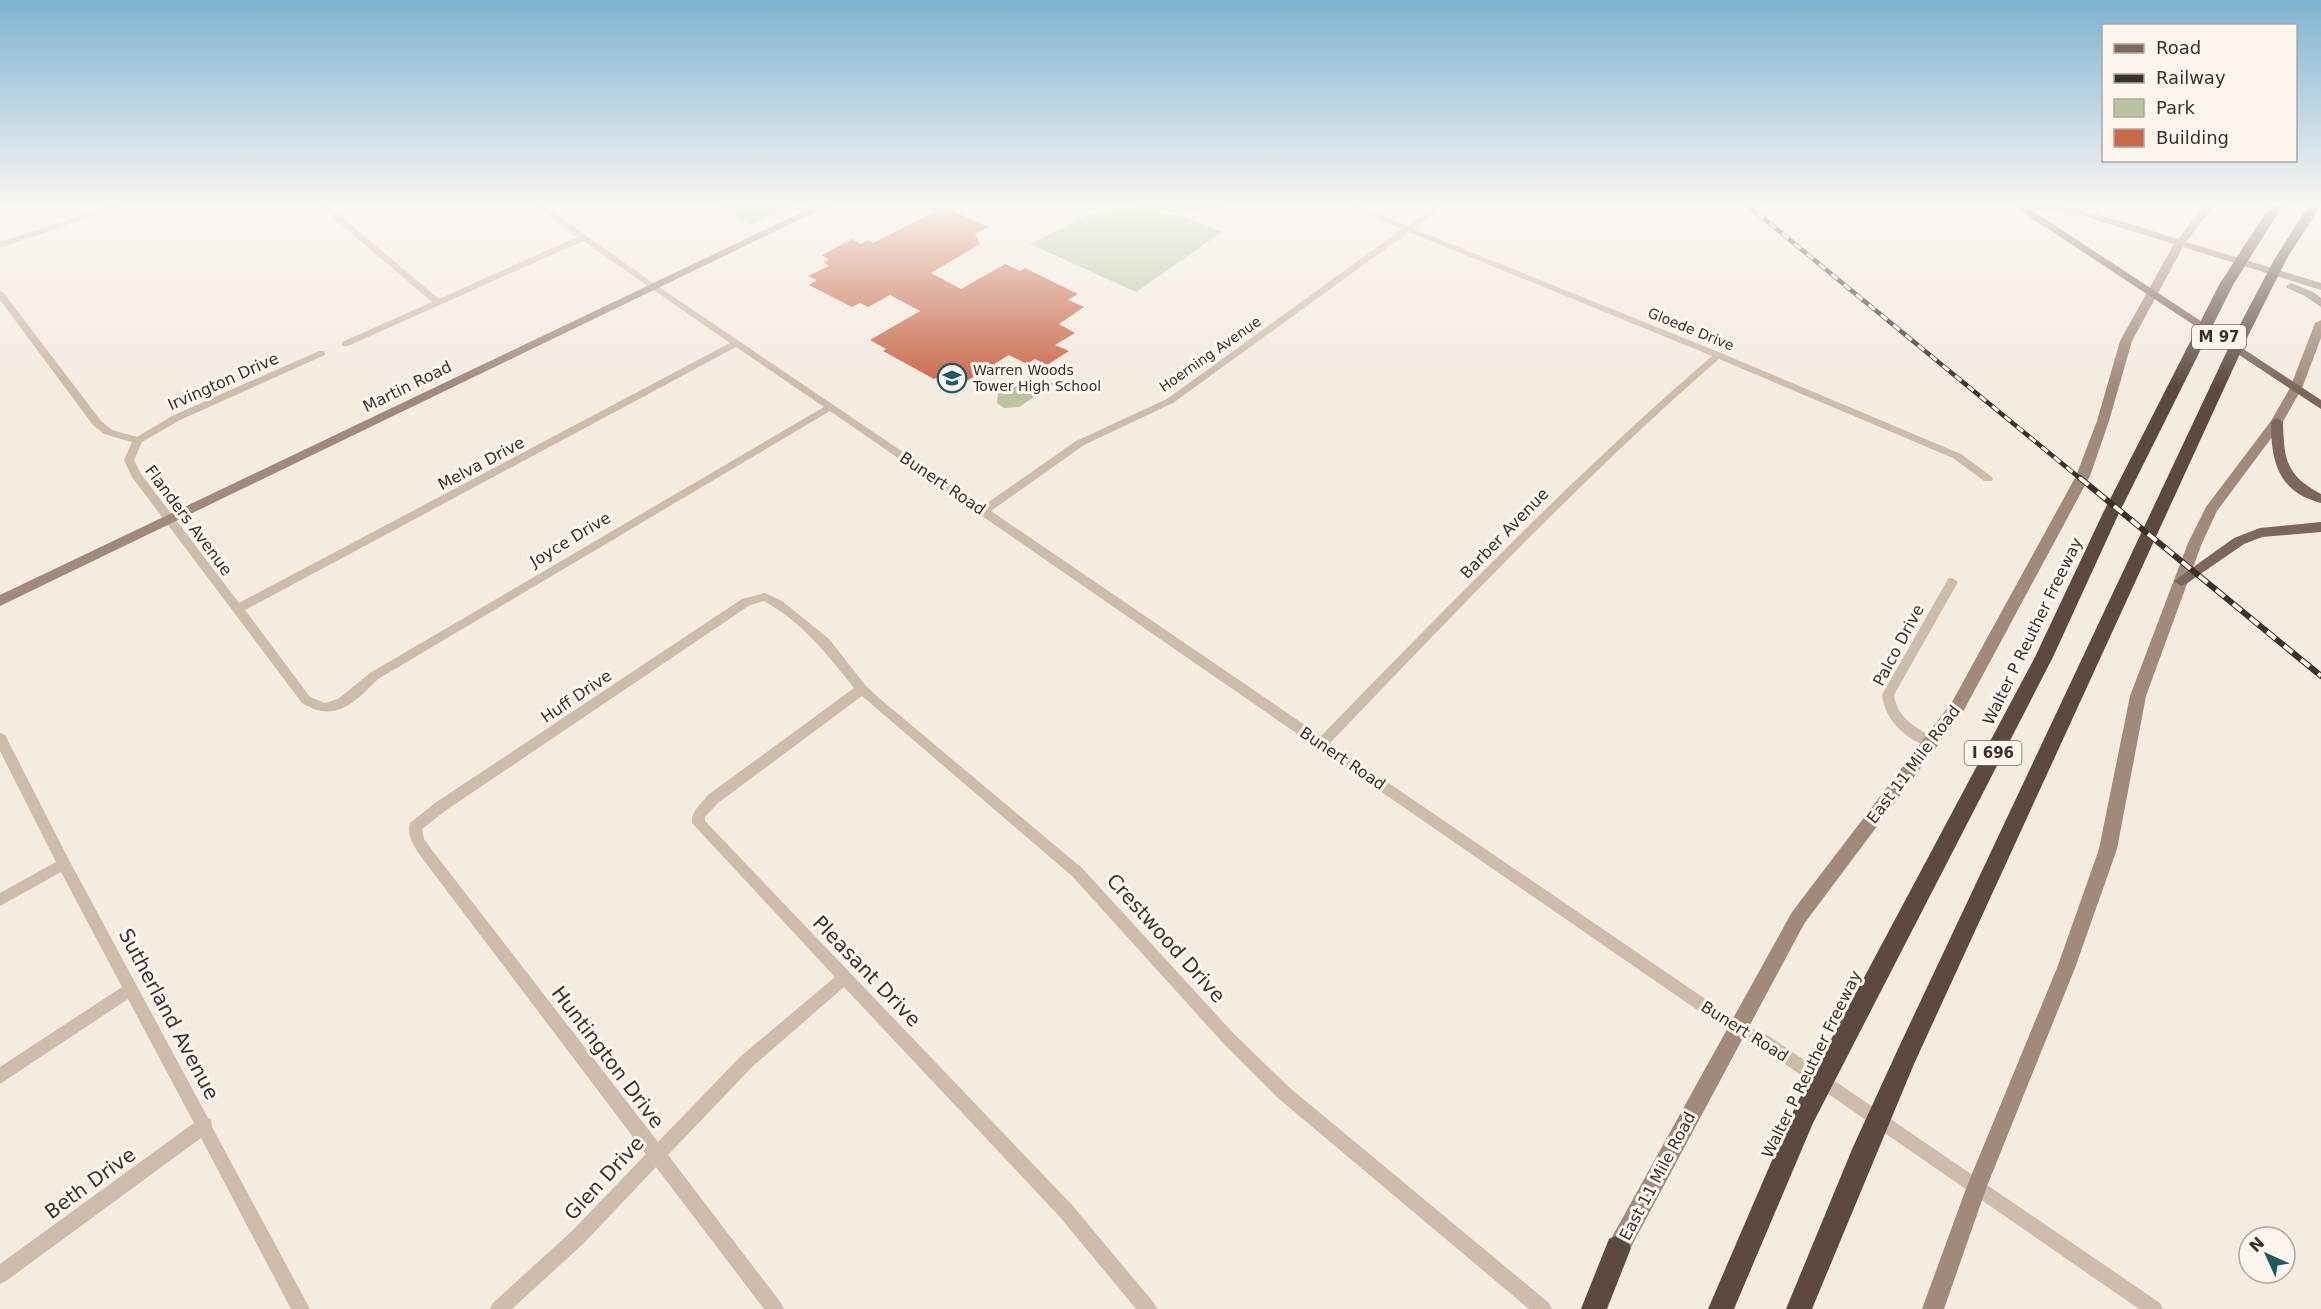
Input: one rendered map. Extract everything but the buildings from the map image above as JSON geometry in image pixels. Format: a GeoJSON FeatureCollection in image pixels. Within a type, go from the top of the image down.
{"type":"FeatureCollection","features":[{"type":"Feature","properties":{"kind":"highway","name":"Walter P Reuther Freeway"},"geometry":{"type":"LineString","coordinates":[[1720,1309],[1809,1105],[2044,657],[2111,513],[2221,295],[2240,264]]}},
{"type":"Feature","properties":{"kind":"highway","name":"I 696"},"geometry":{"type":"LineString","coordinates":[[1799,1309],[1862,1156],[2246,324],[2278,264]]}},
{"type":"Feature","properties":{"kind":"highway"},"geometry":{"type":"LineString","coordinates":[[1594,1309],[1618,1248]]}},
{"type":"Feature","properties":{"kind":"main road","name":"Martin Road"},"geometry":{"type":"LineString","coordinates":[[0,601],[701,264]]}},
{"type":"Feature","properties":{"kind":"main road","name":"M 97"},"geometry":{"type":"LineString","coordinates":[[2109,264],[2321,405]]}},
{"type":"Feature","properties":{"kind":"main road","name":"East 11 Mile Road"},"geometry":{"type":"LineString","coordinates":[[1581,1309],[1618,1248],[1798,918],[1958,706],[2083,476],[2103,421],[2122,351],[2168,264]]}},
{"type":"Feature","properties":{"kind":"main road"},"geometry":{"type":"LineString","coordinates":[[2252,264],[2311,281]]}},
{"type":"Feature","properties":{"kind":"main road"},"geometry":{"type":"LineString","coordinates":[[2252,264],[2311,281],[2321,287]]}},
{"type":"Feature","properties":{"kind":"main road"},"geometry":{"type":"LineString","coordinates":[[2311,281],[2321,304]]}},
{"type":"Feature","properties":{"kind":"main road"},"geometry":{"type":"LineString","coordinates":[[1933,1309],[1977,1186],[2066,968],[2108,849],[2138,696],[2202,526],[2211,510],[2277,422],[2296,388],[2321,323]]}},
{"type":"Feature","properties":{"kind":"main road"},"geometry":{"type":"LineString","coordinates":[[2277,422],[2277,458],[2282,469],[2295,484],[2321,499]]}},
{"type":"Feature","properties":{"kind":"main road"},"geometry":{"type":"LineString","coordinates":[[2181,581],[2240,541],[2260,533],[2321,526]]}},
{"type":"Feature","properties":{"kind":"street"},"geometry":{"type":"LineString","coordinates":[[393,264],[438,302]]}},
{"type":"Feature","properties":{"kind":"street"},"geometry":{"type":"LineString","coordinates":[[345,344],[523,264]]}},
{"type":"Feature","properties":{"kind":"street","name":"Bunert Road"},"geometry":{"type":"LineString","coordinates":[[621,264],[1737,1029],[1764,1041],[2154,1309]]}},
{"type":"Feature","properties":{"kind":"street","name":"Hoerning Avenue"},"geometry":{"type":"LineString","coordinates":[[983,511],[1080,443],[1170,401],[1359,264]]}},
{"type":"Feature","properties":{"kind":"street","name":"Gloede Drive"},"geometry":{"type":"LineString","coordinates":[[1497,264],[1957,456],[1988,479]]}},
{"type":"Feature","properties":{"kind":"street"},"geometry":{"type":"LineString","coordinates":[[0,294],[97,423],[108,432],[138,440]]}},
{"type":"Feature","properties":{"kind":"street","name":"Melva Drive"},"geometry":{"type":"LineString","coordinates":[[238,609],[737,343]]}},
{"type":"Feature","properties":{"kind":"street","name":"Irvington Drive"},"geometry":{"type":"LineString","coordinates":[[138,440],[176,418],[322,353]]}},
{"type":"Feature","properties":{"kind":"street","name":"Barber Avenue"},"geometry":{"type":"LineString","coordinates":[[1322,743],[1595,465],[1665,399],[1718,355]]}},
{"type":"Feature","properties":{"kind":"street","name":"Joyce Drive"},"geometry":{"type":"LineString","coordinates":[[332,707],[351,699],[374,676],[830,407]]}},
{"type":"Feature","properties":{"kind":"street","name":"Flanders Avenue"},"geometry":{"type":"LineString","coordinates":[[138,440],[130,455],[130,465],[306,700],[315,707],[332,707]]}},
{"type":"Feature","properties":{"kind":"street","name":"Palco Drive"},"geometry":{"type":"LineString","coordinates":[[1930,743],[1893,716],[1888,706],[1888,695],[1952,582]]}},
{"type":"Feature","properties":{"kind":"street","name":"Crestwood Drive"},"geometry":{"type":"LineString","coordinates":[[759,597],[771,599],[825,642],[862,689],[1077,872],[1229,1039],[1284,1093],[1543,1309]]}},
{"type":"Feature","properties":{"kind":"street","name":"Huff Drive"},"geometry":{"type":"LineString","coordinates":[[416,827],[440,807],[737,608],[759,597]]}},
{"type":"Feature","properties":{"kind":"street","name":"Pleasant Drive"},"geometry":{"type":"LineString","coordinates":[[862,689],[713,799],[698,816],[702,827],[1066,1211],[1148,1309]]}},
{"type":"Feature","properties":{"kind":"street","name":"Sutherland Avenue"},"geometry":{"type":"LineString","coordinates":[[0,738],[64,864],[302,1309]]}},
{"type":"Feature","properties":{"kind":"street","name":"Huntington Drive"},"geometry":{"type":"LineString","coordinates":[[416,827],[418,841],[427,854],[775,1309]]}},
{"type":"Feature","properties":{"kind":"street"},"geometry":{"type":"LineString","coordinates":[[0,900],[64,864]]}},
{"type":"Feature","properties":{"kind":"street","name":"Glen Drive"},"geometry":{"type":"LineString","coordinates":[[499,1309],[578,1237],[747,1062],[844,978]]}},
{"type":"Feature","properties":{"kind":"street"},"geometry":{"type":"LineString","coordinates":[[0,1076],[131,988]]}},
{"type":"Feature","properties":{"kind":"street","name":"Beth Drive"},"geometry":{"type":"LineString","coordinates":[[0,1275],[205,1125]]}},
{"type":"Feature","properties":{"kind":"green space"},"geometry":{"type":"Polygon","coordinates":[[[1074,264],[1176,264],[1136,292],[1074,264]]]}},
{"type":"Feature","properties":{"kind":"green space"},"geometry":{"type":"Polygon","coordinates":[[[1046,380],[1054,384],[1019,407],[1004,408],[997,403],[998,394],[1012,387],[1046,380]]]}},
{"type":"Feature","properties":{"kind":"railway"},"geometry":{"type":"LineString","coordinates":[[1819,264],[2082,480]]}},
{"type":"Feature","properties":{"kind":"railway"},"geometry":{"type":"LineString","coordinates":[[2080,478],[2321,676]]}},
{"type":"Feature","properties":{"kind":"place","name":"Warren Woods Tower High School"},"geometry":{"type":"Point","coordinates":[952,378]}}]}
